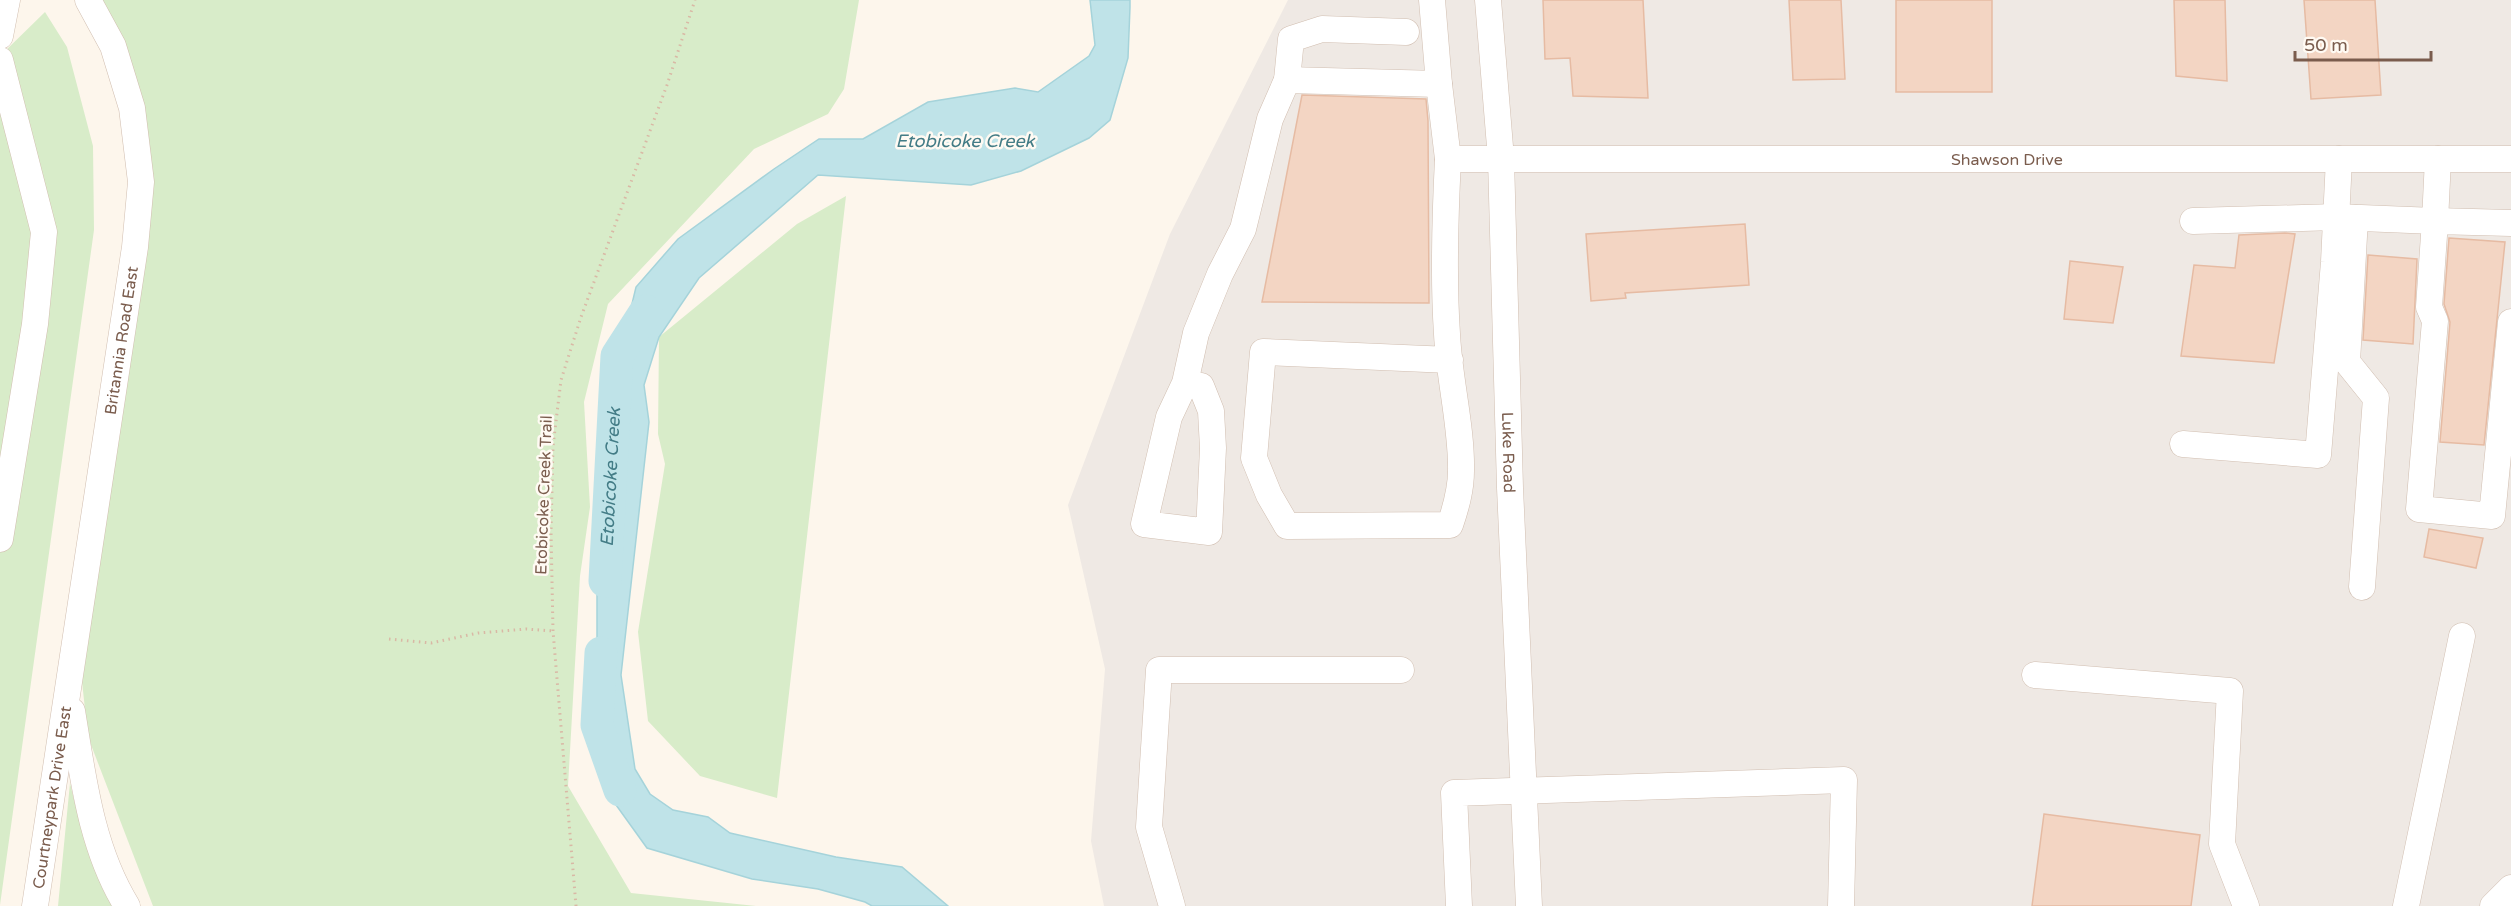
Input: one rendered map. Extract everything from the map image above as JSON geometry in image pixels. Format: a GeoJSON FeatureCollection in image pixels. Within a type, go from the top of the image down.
{"type":"FeatureCollection","features":[{"type":"Feature","properties":{"kind":"street"},"geometry":{"type":"LineString","coordinates":[[0,36],[7,0]]}},
{"type":"Feature","properties":{"kind":"street","name":"Britannia Road East"},"geometry":{"type":"LineString","coordinates":[[68,689],[135,248],[141,182],[132,108],[113,45],[88,0]]}},
{"type":"Feature","properties":{"kind":"street"},"geometry":{"type":"LineString","coordinates":[[1432,0],[1448,159],[1444,225],[1447,335],[1450,360],[1462,471],[1459,496],[1450,525],[1287,526],[1269,495],[1254,458],[1263,352],[1450,360]]}},
{"type":"Feature","properties":{"kind":"street","name":"Luke Road"},"geometry":{"type":"LineString","coordinates":[[1488,0],[1502,159],[1510,488],[1529,906]]}},
{"type":"Feature","properties":{"kind":"street"},"geometry":{"type":"LineString","coordinates":[[1185,383],[1201,386],[1211,411],[1213,448],[1209,532],[1144,524],[1169,417],[1185,383],[1196,333],[1220,274],[1243,229],[1270,118],[1287,80],[1291,39],[1322,28],[1406,32]]}},
{"type":"Feature","properties":{"kind":"street"},"geometry":{"type":"LineString","coordinates":[[0,60],[44,232],[35,324],[0,539]]}},
{"type":"Feature","properties":{"kind":"street"},"geometry":{"type":"LineString","coordinates":[[1287,80],[1440,84]]}},
{"type":"Feature","properties":{"kind":"street","name":"Shawson Drive"},"geometry":{"type":"LineString","coordinates":[[1448,159],[2511,159]]}},
{"type":"Feature","properties":{"kind":"street"},"geometry":{"type":"LineString","coordinates":[[2339,159],[2345,217],[2347,362],[2376,398],[2362,587]]}},
{"type":"Feature","properties":{"kind":"street"},"geometry":{"type":"LineString","coordinates":[[2438,159],[2429,307],[2435,321],[2419,509],[2492,516],[2511,322]]}},
{"type":"Feature","properties":{"kind":"street"},"geometry":{"type":"LineString","coordinates":[[2183,444],[2318,454],[2345,217]]}},
{"type":"Feature","properties":{"kind":"street"},"geometry":{"type":"LineString","coordinates":[[2193,221],[2345,217],[2511,223]]}},
{"type":"Feature","properties":{"kind":"street"},"geometry":{"type":"LineString","coordinates":[[2406,906],[2462,636]]}},
{"type":"Feature","properties":{"kind":"street"},"geometry":{"type":"LineString","coordinates":[[1172,906],[1149,827],[1159,670],[1401,670]]}},
{"type":"Feature","properties":{"kind":"street"},"geometry":{"type":"LineString","coordinates":[[2035,675],[2230,691],[2222,844],[2246,906]]}},
{"type":"Feature","properties":{"kind":"street"},"geometry":{"type":"LineString","coordinates":[[68,689],[92,820],[111,874],[127,906]]}},
{"type":"Feature","properties":{"kind":"street","name":"Courtneypark Drive East"},"geometry":{"type":"LineString","coordinates":[[35,906],[68,689]]}},
{"type":"Feature","properties":{"kind":"street"},"geometry":{"type":"LineString","coordinates":[[1459,906],[1454,793],[1844,780],[1841,906]]}},
{"type":"Feature","properties":{"kind":"street"},"geometry":{"type":"LineString","coordinates":[[2493,906],[2511,888]]}},
{"type":"Feature","properties":{"kind":"path","name":"Etobicoke Creek Trail"},"geometry":{"type":"LineString","coordinates":[[576,906],[553,631],[551,532],[553,446],[561,380],[581,317],[696,0]]}},
{"type":"Feature","properties":{"kind":"path"},"geometry":{"type":"LineString","coordinates":[[389,639],[431,643],[478,633],[526,629],[553,631]]}},
{"type":"Feature","properties":{"kind":"shaded area"},"geometry":{"type":"Polygon","coordinates":[[[1288,0],[2511,0],[2511,906],[1104,906],[1091,841],[1105,669],[1068,505],[1170,234],[1288,0]]]}},
{"type":"Feature","properties":{"kind":"green space"},"geometry":{"type":"Polygon","coordinates":[[[91,0],[859,0],[844,89],[828,114],[754,149],[608,304],[584,402],[590,507],[580,576],[568,786],[631,893],[756,906],[153,906],[88,737],[76,626],[141,191],[91,0]]]}},
{"type":"Feature","properties":{"kind":"green space"},"geometry":{"type":"Polygon","coordinates":[[[45,12],[67,47],[93,146],[94,230],[0,905],[0,56],[45,12]]]}},
{"type":"Feature","properties":{"kind":"green space"},"geometry":{"type":"Polygon","coordinates":[[[846,196],[777,798],[700,776],[648,721],[638,632],[665,464],[658,434],[659,337],[797,224],[846,196]]]}},
{"type":"Feature","properties":{"kind":"green space"},"geometry":{"type":"Polygon","coordinates":[[[70,783],[88,846],[113,906],[58,906],[70,783]]]}},
{"type":"Feature","properties":{"kind":"water","name":"Etobicoke Creek"},"geometry":{"type":"Polygon","coordinates":[[[1090,0],[1130,0],[1128,58],[1110,120],[1089,138],[1021,171],[971,185],[818,175],[699,278],[659,337],[644,385],[649,422],[621,675],[635,769],[650,794],[673,810],[708,817],[730,833],[836,857],[902,867],[948,906],[872,906],[818,889],[752,879],[647,848],[611,798],[597,687],[597,593],[618,474],[614,379],[636,287],[678,239],[819,139],[863,139],[928,102],[1015,88],[1038,92],[1089,56],[1095,45],[1090,0]]]}},
{"type":"Feature","properties":{"kind":"building"},"geometry":{"type":"Polygon","coordinates":[[[1543,0],[1643,0],[1648,98],[1573,96],[1570,58],[1545,59],[1543,0]]]}},
{"type":"Feature","properties":{"kind":"building"},"geometry":{"type":"Polygon","coordinates":[[[1789,0],[1841,0],[1845,79],[1793,80],[1789,0]]]}},
{"type":"Feature","properties":{"kind":"building"},"geometry":{"type":"Polygon","coordinates":[[[1896,0],[1992,0],[1992,92],[1896,92],[1896,0]]]}},
{"type":"Feature","properties":{"kind":"building"},"geometry":{"type":"Polygon","coordinates":[[[2174,0],[2225,0],[2227,81],[2176,76],[2174,0]]]}},
{"type":"Feature","properties":{"kind":"building"},"geometry":{"type":"Polygon","coordinates":[[[2304,0],[2375,0],[2381,95],[2311,99],[2304,0]]]}},
{"type":"Feature","properties":{"kind":"building"},"geometry":{"type":"Polygon","coordinates":[[[1302,95],[1426,99],[1429,303],[1262,302],[1302,95]]]}},
{"type":"Feature","properties":{"kind":"building"},"geometry":{"type":"Polygon","coordinates":[[[1745,224],[1749,285],[1625,293],[1626,298],[1591,301],[1586,234],[1745,224]]]}},
{"type":"Feature","properties":{"kind":"building"},"geometry":{"type":"Polygon","coordinates":[[[2295,234],[2274,363],[2181,356],[2194,265],[2235,268],[2239,235],[2295,234]]]}},
{"type":"Feature","properties":{"kind":"building"},"geometry":{"type":"Polygon","coordinates":[[[2449,238],[2505,242],[2484,445],[2440,442],[2450,322],[2444,304],[2449,238]]]}},
{"type":"Feature","properties":{"kind":"building"},"geometry":{"type":"Polygon","coordinates":[[[2368,255],[2417,259],[2413,344],[2363,340],[2368,255]]]}},
{"type":"Feature","properties":{"kind":"building"},"geometry":{"type":"Polygon","coordinates":[[[2070,261],[2123,267],[2113,323],[2064,319],[2070,261]]]}},
{"type":"Feature","properties":{"kind":"building"},"geometry":{"type":"Polygon","coordinates":[[[2429,529],[2483,538],[2476,568],[2424,557],[2429,529]]]}},
{"type":"Feature","properties":{"kind":"building"},"geometry":{"type":"Polygon","coordinates":[[[2044,814],[2200,835],[2191,906],[2032,906],[2044,814]]]}},
{"type":"Feature","properties":{"kind":"waterway","name":"Etobicoke Creek"},"geometry":{"type":"LineString","coordinates":[[605,581],[617,356],[646,311]]}},
{"type":"Feature","properties":{"kind":"waterway","name":"Etobicoke Creek"},"geometry":{"type":"LineString","coordinates":[[601,653],[597,725],[620,790]]}}]}
